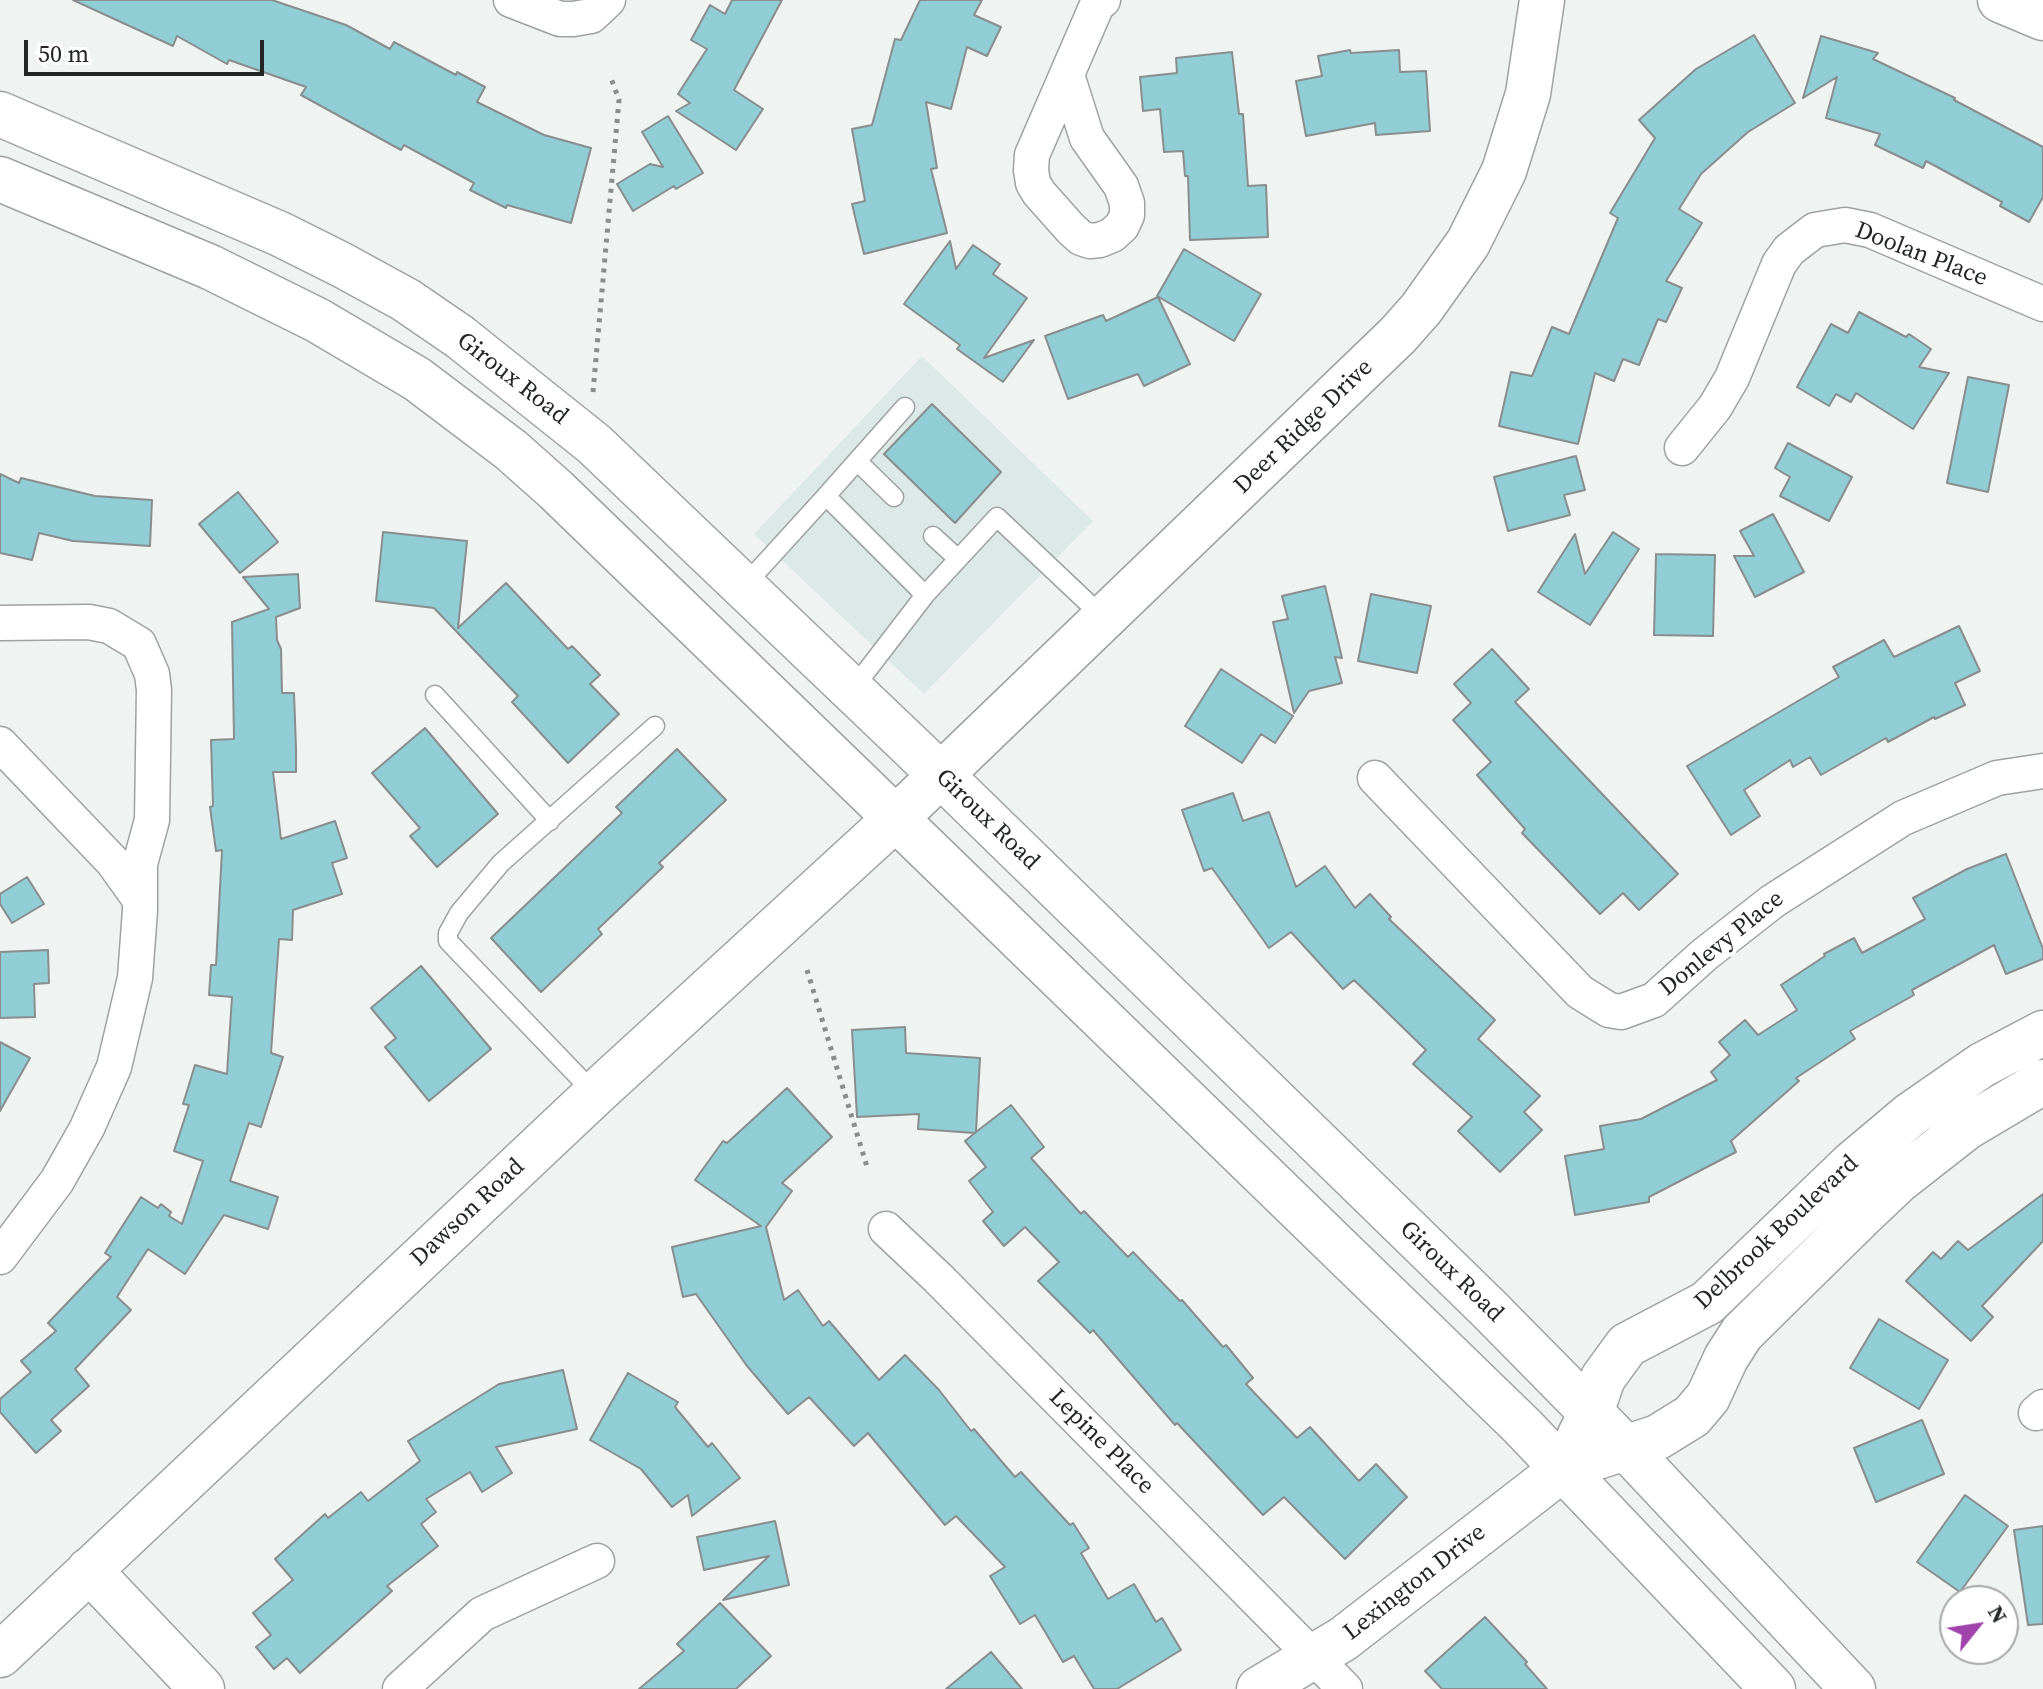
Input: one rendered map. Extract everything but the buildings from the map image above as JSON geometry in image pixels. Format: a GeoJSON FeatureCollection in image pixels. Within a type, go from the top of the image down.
{"type":"FeatureCollection","features":[{"type":"Feature","properties":{"kind":"main road","name":"Deer Ridge Drive"},"geometry":{"type":"LineString","coordinates":[[941,775],[1357,376],[1421,309],[1448,274],[1485,212],[1504,171],[1517,134],[1534,62],[1542,0]]}},
{"type":"Feature","properties":{"kind":"main road"},"geometry":{"type":"LineString","coordinates":[[2000,0],[2043,18]]}},
{"type":"Feature","properties":{"kind":"main road","name":"Giroux Road"},"geometry":{"type":"LineString","coordinates":[[0,114],[280,234],[406,300],[515,378],[594,444],[941,775],[1489,1309],[1626,1448],[1853,1689]]}},
{"type":"Feature","properties":{"kind":"main road"},"geometry":{"type":"LineString","coordinates":[[0,179],[261,291],[341,333],[417,379],[511,450],[896,818],[1564,1468],[1773,1689]]}},
{"type":"Feature","properties":{"kind":"main road","name":"Dawson Road"},"geometry":{"type":"LineString","coordinates":[[0,1655],[595,1094],[941,775]]}},
{"type":"Feature","properties":{"kind":"main road","name":"Delbrook Boulevard"},"geometry":{"type":"LineString","coordinates":[[1564,1468],[1591,1413],[1603,1378],[1627,1345],[1707,1303],[1853,1163],[1910,1115],[1982,1065],[2043,1033]]}},
{"type":"Feature","properties":{"kind":"main road","name":"Delbrook Boulevard"},"geometry":{"type":"LineString","coordinates":[[1564,1468],[1658,1437],[1692,1416],[1708,1397],[1726,1358],[1742,1333],[1898,1181],[1967,1127],[2043,1082]]}},
{"type":"Feature","properties":{"kind":"main road","name":"Lexington Drive"},"geometry":{"type":"LineString","coordinates":[[1259,1689],[1343,1639],[1564,1468]]}},
{"type":"Feature","properties":{"kind":"main road"},"geometry":{"type":"LineString","coordinates":[[89,1570],[202,1689]]}},
{"type":"Feature","properties":{"kind":"street"},"geometry":{"type":"LineString","coordinates":[[511,0],[560,19],[591,16],[608,0]]}},
{"type":"Feature","properties":{"kind":"street"},"geometry":{"type":"LineString","coordinates":[[1067,75],[1097,5],[1103,0]]}},
{"type":"Feature","properties":{"kind":"street","name":"Doolan Place"},"geometry":{"type":"LineString","coordinates":[[1682,448],[1715,407],[1732,378],[1779,264],[1789,250],[1815,230],[1845,225],[1870,230],[2043,304]]}},
{"type":"Feature","properties":{"kind":"street"},"geometry":{"type":"LineString","coordinates":[[0,623],[89,622],[109,626],[139,644],[148,662],[154,690],[152,820],[140,864],[135,978],[114,1067],[87,1128],[57,1181],[0,1257]]}},
{"type":"Feature","properties":{"kind":"street"},"geometry":{"type":"LineString","coordinates":[[0,744],[113,862],[138,897]]}},
{"type":"Feature","properties":{"kind":"street","name":"Donlevy Place"},"geometry":{"type":"LineString","coordinates":[[1375,778],[1580,992],[1609,1010],[1621,1012],[1654,1000],[1704,955],[1773,901],[1903,818],[1997,778],[2043,771]]}},
{"type":"Feature","properties":{"kind":"street","name":"Lepine Place"},"geometry":{"type":"LineString","coordinates":[[886,1229],[1345,1689]]}},
{"type":"Feature","properties":{"kind":"street"},"geometry":{"type":"LineString","coordinates":[[400,1689],[482,1614],[597,1561]]}},
{"type":"Feature","properties":{"kind":"lane"},"geometry":{"type":"LineString","coordinates":[[743,587],[905,407]]}},
{"type":"Feature","properties":{"kind":"lane"},"geometry":{"type":"LineString","coordinates":[[857,461],[894,497]]}},
{"type":"Feature","properties":{"kind":"lane"},"geometry":{"type":"LineString","coordinates":[[826,496],[925,595]]}},
{"type":"Feature","properties":{"kind":"lane"},"geometry":{"type":"LineString","coordinates":[[851,690],[925,595],[997,517],[1105,619]]}},
{"type":"Feature","properties":{"kind":"lane"},"geometry":{"type":"LineString","coordinates":[[933,536],[958,559]]}},
{"type":"Feature","properties":{"kind":"lane"},"geometry":{"type":"LineString","coordinates":[[435,695],[550,821]]}},
{"type":"Feature","properties":{"kind":"lane"},"geometry":{"type":"LineString","coordinates":[[595,1094],[448,941],[448,933],[459,913],[493,873],[655,726]]}},
{"type":"Feature","properties":{"kind":"path"},"geometry":{"type":"LineString","coordinates":[[593,392],[619,100],[611,78]]}},
{"type":"Feature","properties":{"kind":"path"},"geometry":{"type":"LineString","coordinates":[[807,970],[868,1170]]}},
{"type":"Feature","properties":{"kind":"shaded area"},"geometry":{"type":"Polygon","coordinates":[[[922,356],[1093,521],[924,694],[754,534],[922,356]]]}}]}
